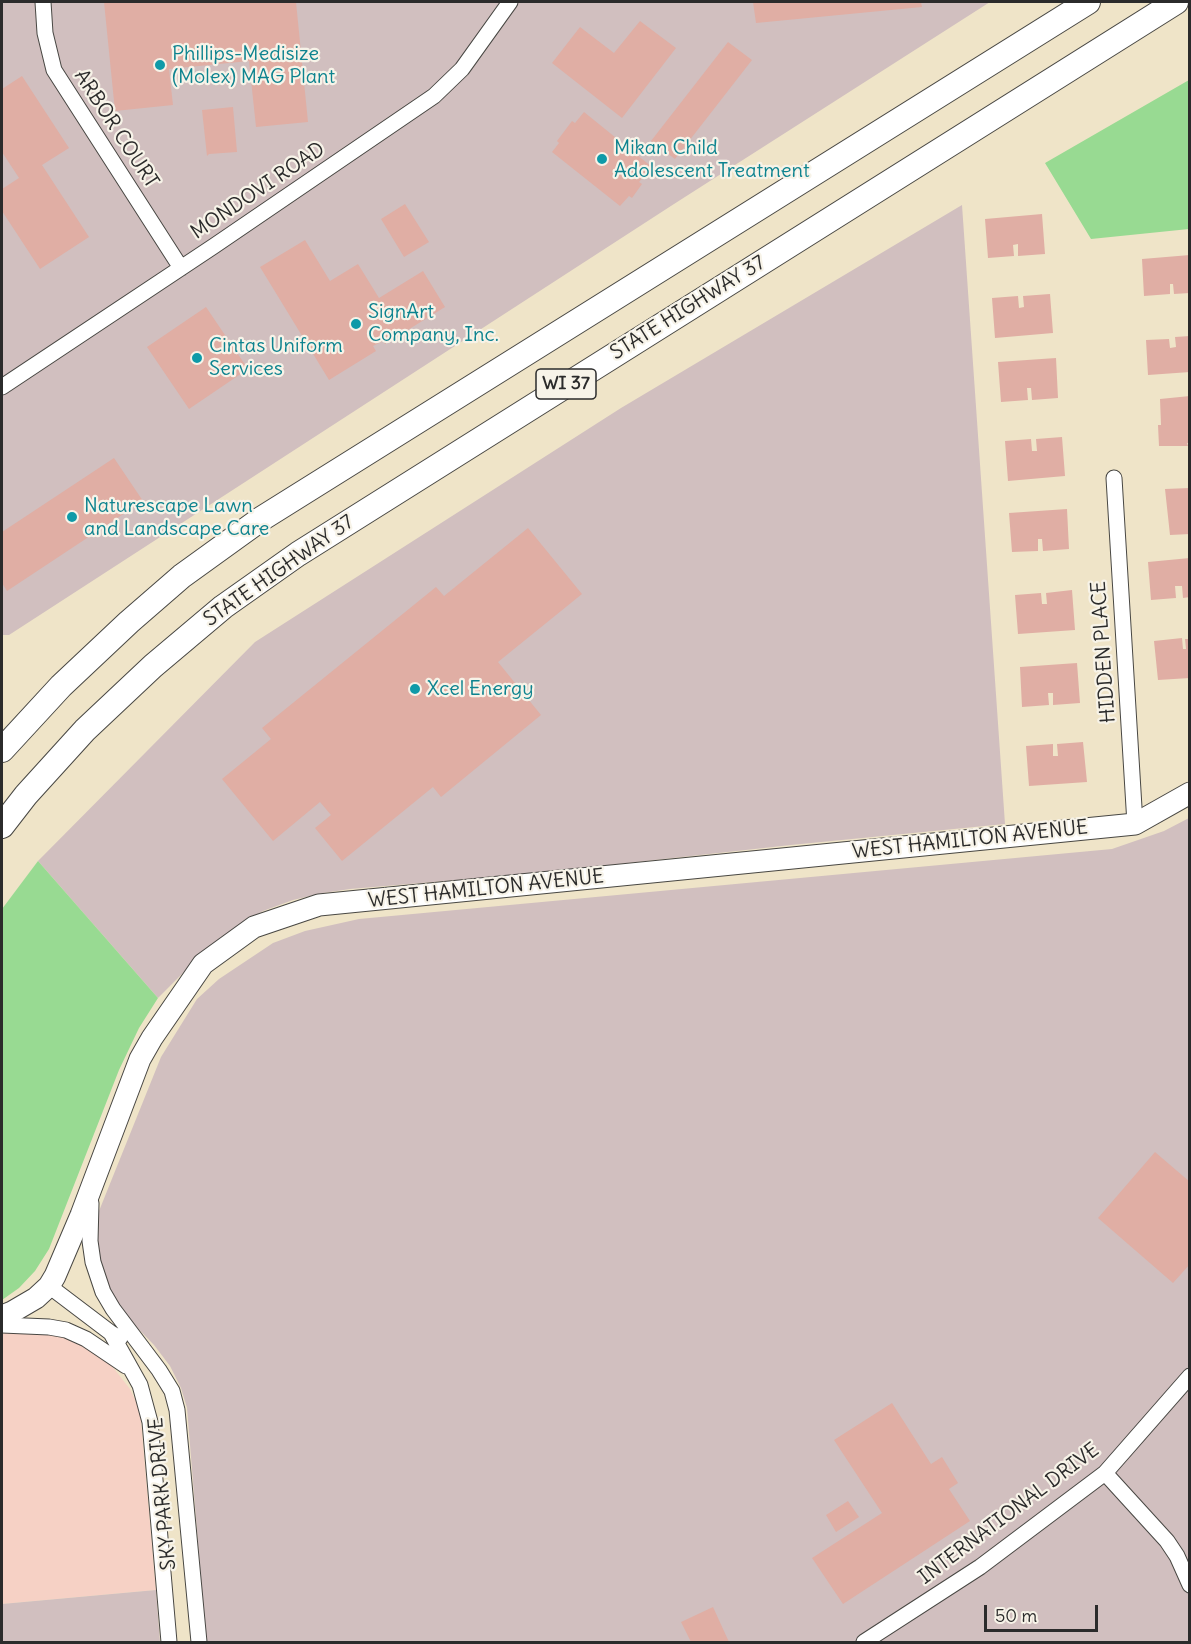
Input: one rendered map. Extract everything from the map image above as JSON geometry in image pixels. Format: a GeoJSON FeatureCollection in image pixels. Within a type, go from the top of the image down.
{"type":"FeatureCollection","features":[{"type":"Feature","properties":{"kind":"main road","name":"WI 37"},"geometry":{"type":"LineString","coordinates":[[2,750],[61,686],[129,622],[182,576],[261,519],[1089,2]]}},
{"type":"Feature","properties":{"kind":"main road","name":"STATE HIGHWAY 37"},"geometry":{"type":"LineString","coordinates":[[2,826],[26,795],[85,730],[153,666],[223,607],[298,554],[1169,5]]}},
{"type":"Feature","properties":{"kind":"street","name":"ARBOR COURT"},"geometry":{"type":"LineString","coordinates":[[43,2],[45,33],[54,70],[181,268]]}},
{"type":"Feature","properties":{"kind":"street","name":"MONDOVI ROAD"},"geometry":{"type":"LineString","coordinates":[[2,387],[434,96],[462,69],[510,2]]}},
{"type":"Feature","properties":{"kind":"street","name":"HIDDEN PLACE"},"geometry":{"type":"LineString","coordinates":[[1114,478],[1135,824]]}},
{"type":"Feature","properties":{"kind":"street","name":"WEST HAMILTON AVENUE"},"geometry":{"type":"LineString","coordinates":[[2,1316],[36,1298],[49,1286],[55,1276],[140,1059],[152,1038],[203,964],[254,927],[319,905],[1135,824],[1190,793]]}},
{"type":"Feature","properties":{"kind":"street","name":"SKY PARK DRIVE"},"geometry":{"type":"LineString","coordinates":[[93,1182],[90,1241],[97,1276],[113,1310],[164,1377],[172,1391],[177,1410],[199,1642]]}},
{"type":"Feature","properties":{"kind":"street","name":"SKY PARK DRIVE"},"geometry":{"type":"LineString","coordinates":[[49,1286],[111,1333],[144,1351]]}},
{"type":"Feature","properties":{"kind":"street"},"geometry":{"type":"LineString","coordinates":[[2,1325],[66,1330],[111,1355],[132,1371]]}},
{"type":"Feature","properties":{"kind":"street","name":"SKY PARK DRIVE"},"geometry":{"type":"LineString","coordinates":[[111,1333],[140,1384],[150,1422],[169,1642]]}},
{"type":"Feature","properties":{"kind":"street","name":"INTERNATIONAL DRIVE"},"geometry":{"type":"LineString","coordinates":[[864,1642],[980,1567],[1105,1473],[1190,1376]]}},
{"type":"Feature","properties":{"kind":"street"},"geometry":{"type":"LineString","coordinates":[[1105,1473],[1167,1541],[1177,1556],[1190,1585]]}},
{"type":"Feature","properties":{"kind":"shaded area"},"geometry":{"type":"Polygon","coordinates":[[[2,2],[990,2],[9,635],[2,635],[2,2]]]}},
{"type":"Feature","properties":{"kind":"shaded area"},"geometry":{"type":"Polygon","coordinates":[[[962,205],[1005,824],[323,893],[293,900],[263,911],[237,926],[202,954],[158,998],[38,861],[255,642],[621,408],[962,205]]]}},
{"type":"Feature","properties":{"kind":"shaded area"},"geometry":{"type":"Polygon","coordinates":[[[1189,818],[1189,1642],[206,1642],[187,1408],[181,1388],[170,1366],[154,1345],[123,1313],[107,1290],[99,1265],[96,1237],[99,1211],[161,1057],[197,999],[219,979],[273,943],[305,931],[359,919],[1112,849],[1164,831],[1189,818]]]}},
{"type":"Feature","properties":{"kind":"shaded area"},"geometry":{"type":"Polygon","coordinates":[[[13,1331],[45,1331],[81,1343],[108,1361],[130,1389],[140,1410],[156,1590],[2,1604],[2,1334],[13,1331]]]}},
{"type":"Feature","properties":{"kind":"shaded area"},"geometry":{"type":"Polygon","coordinates":[[[156,1590],[160,1642],[2,1642],[2,1604],[156,1590]]]}},
{"type":"Feature","properties":{"kind":"green space"},"geometry":{"type":"Polygon","coordinates":[[[1189,80],[1189,229],[1091,239],[1045,163],[1189,80]]]}},
{"type":"Feature","properties":{"kind":"green space"},"geometry":{"type":"Polygon","coordinates":[[[38,861],[158,998],[139,1028],[119,1070],[49,1249],[35,1271],[19,1288],[2,1300],[2,909],[38,861]]]}},
{"type":"Feature","properties":{"kind":"building","name":"Phillips-Medisize (Molex) MAG Plant"},"geometry":{"type":"Polygon","coordinates":[[[104,2],[296,2],[308,122],[256,127],[249,61],[169,69],[173,105],[115,111],[104,2]]]}},
{"type":"Feature","properties":{"kind":"building"},"geometry":{"type":"Polygon","coordinates":[[[753,2],[921,2],[922,7],[756,23],[753,2]]]}},
{"type":"Feature","properties":{"kind":"building"},"geometry":{"type":"Polygon","coordinates":[[[640,21],[676,48],[622,118],[552,63],[580,27],[614,53],[640,21]]]}},
{"type":"Feature","properties":{"kind":"building"},"geometry":{"type":"Polygon","coordinates":[[[728,42],[752,60],[675,159],[651,141],[728,42]]]}},
{"type":"Feature","properties":{"kind":"building"},"geometry":{"type":"Polygon","coordinates":[[[22,76],[69,148],[42,165],[89,237],[40,269],[2,211],[2,189],[19,178],[2,152],[2,89],[22,76]]]}},
{"type":"Feature","properties":{"kind":"building"},"geometry":{"type":"Polygon","coordinates":[[[233,107],[237,152],[207,156],[202,110],[233,107]]]}},
{"type":"Feature","properties":{"kind":"building","name":"Mikan Child Adolescent Treatment"},"geometry":{"type":"Polygon","coordinates":[[[584,112],[652,167],[639,182],[642,184],[632,198],[629,196],[620,206],[552,152],[572,121],[575,123],[584,112]]]}},
{"type":"Feature","properties":{"kind":"building"},"geometry":{"type":"Polygon","coordinates":[[[405,204],[429,242],[404,257],[381,219],[405,204]]]}},
{"type":"Feature","properties":{"kind":"building"},"geometry":{"type":"Polygon","coordinates":[[[1042,214],[1045,254],[1018,256],[1018,244],[1013,245],[1014,256],[988,258],[985,219],[1042,214]]]}},
{"type":"Feature","properties":{"kind":"building","name":"SignArt Company, Inc."},"geometry":{"type":"Polygon","coordinates":[[[305,240],[330,281],[358,264],[379,298],[423,271],[445,307],[385,344],[383,341],[373,346],[376,351],[329,380],[260,267],[305,240]]]}},
{"type":"Feature","properties":{"kind":"building"},"geometry":{"type":"Polygon","coordinates":[[[1190,255],[1190,293],[1174,294],[1173,284],[1170,284],[1170,294],[1144,296],[1142,259],[1190,255]]]}},
{"type":"Feature","properties":{"kind":"building"},"geometry":{"type":"Polygon","coordinates":[[[1050,294],[1053,333],[995,338],[992,298],[1018,296],[1019,308],[1024,307],[1023,296],[1050,294]]]}},
{"type":"Feature","properties":{"kind":"building","name":"Cintas Uniform Services"},"geometry":{"type":"Polygon","coordinates":[[[206,307],[248,369],[189,409],[147,347],[206,307]]]}},
{"type":"Feature","properties":{"kind":"building"},"geometry":{"type":"Polygon","coordinates":[[[1190,336],[1190,372],[1148,375],[1146,340],[1169,339],[1170,348],[1176,347],[1175,337],[1190,336]]]}},
{"type":"Feature","properties":{"kind":"building"},"geometry":{"type":"Polygon","coordinates":[[[1056,358],[1058,398],[1032,400],[1031,388],[1027,388],[1028,400],[1001,402],[998,362],[1056,358]]]}},
{"type":"Feature","properties":{"kind":"building"},"geometry":{"type":"Polygon","coordinates":[[[1190,396],[1190,443],[1187,443],[1188,446],[1159,446],[1160,399],[1190,396]]]}},
{"type":"Feature","properties":{"kind":"building"},"geometry":{"type":"Polygon","coordinates":[[[1062,437],[1065,476],[1008,481],[1005,441],[1031,439],[1032,451],[1037,451],[1036,439],[1062,437]]]}},
{"type":"Feature","properties":{"kind":"building","name":"Naturescape Lawn and Landscape Care"},"geometry":{"type":"Polygon","coordinates":[[[114,458],[143,501],[7,591],[2,583],[2,532],[114,458]]]}},
{"type":"Feature","properties":{"kind":"building"},"geometry":{"type":"Polygon","coordinates":[[[1190,488],[1190,534],[1170,535],[1165,489],[1190,488]]]}},
{"type":"Feature","properties":{"kind":"building"},"geometry":{"type":"Polygon","coordinates":[[[1067,509],[1069,549],[1043,551],[1042,539],[1038,539],[1038,551],[1012,552],[1009,513],[1067,509]]]}},
{"type":"Feature","properties":{"kind":"building","name":"Xcel Energy"},"geometry":{"type":"Polygon","coordinates":[[[528,528],[582,594],[498,662],[541,715],[441,797],[433,787],[342,861],[315,828],[331,815],[320,802],[273,841],[222,779],[271,739],[262,728],[436,587],[444,596],[528,528]]]}},
{"type":"Feature","properties":{"kind":"building"},"geometry":{"type":"Polygon","coordinates":[[[1190,558],[1190,597],[1183,598],[1182,586],[1175,586],[1176,598],[1151,600],[1148,562],[1190,558]]]}},
{"type":"Feature","properties":{"kind":"building"},"geometry":{"type":"Polygon","coordinates":[[[1072,590],[1075,630],[1018,634],[1015,595],[1041,593],[1042,604],[1047,604],[1046,593],[1072,590]]]}},
{"type":"Feature","properties":{"kind":"building"},"geometry":{"type":"Polygon","coordinates":[[[1182,638],[1183,649],[1186,649],[1185,639],[1190,639],[1190,678],[1158,680],[1154,641],[1182,638]]]}},
{"type":"Feature","properties":{"kind":"building"},"geometry":{"type":"Polygon","coordinates":[[[1077,663],[1080,703],[1053,705],[1053,693],[1048,693],[1049,705],[1022,707],[1020,667],[1077,663]]]}},
{"type":"Feature","properties":{"kind":"building"},"geometry":{"type":"Polygon","coordinates":[[[1083,742],[1087,782],[1029,786],[1026,746],[1053,744],[1053,756],[1058,756],[1057,744],[1083,742]]]}},
{"type":"Feature","properties":{"kind":"building"},"geometry":{"type":"Polygon","coordinates":[[[1155,1152],[1190,1182],[1190,1264],[1173,1283],[1098,1218],[1155,1152]]]}},
{"type":"Feature","properties":{"kind":"building"},"geometry":{"type":"Polygon","coordinates":[[[892,1403],[931,1464],[942,1457],[958,1483],[949,1489],[970,1521],[843,1604],[812,1558],[882,1513],[834,1440],[892,1403]]]}},
{"type":"Feature","properties":{"kind":"building"},"geometry":{"type":"Polygon","coordinates":[[[848,1501],[859,1517],[836,1532],[826,1515],[848,1501]]]}},
{"type":"Feature","properties":{"kind":"building"},"geometry":{"type":"Polygon","coordinates":[[[713,1607],[729,1642],[691,1642],[681,1622],[713,1607]]]}},
{"type":"Feature","properties":{"kind":"place","name":"Phillips-Medisize (Molex) MAG Plant"},"geometry":{"type":"Point","coordinates":[160,65]}},
{"type":"Feature","properties":{"kind":"place","name":"Mikan Child Adolescent Treatment"},"geometry":{"type":"Point","coordinates":[602,159]}},
{"type":"Feature","properties":{"kind":"place","name":"SignArt Company, Inc."},"geometry":{"type":"Point","coordinates":[356,324]}},
{"type":"Feature","properties":{"kind":"place","name":"Cintas Uniform Services"},"geometry":{"type":"Point","coordinates":[197,358]}},
{"type":"Feature","properties":{"kind":"place","name":"Naturescape Lawn and Landscape Care"},"geometry":{"type":"Point","coordinates":[72,517]}},
{"type":"Feature","properties":{"kind":"place","name":"Xcel Energy"},"geometry":{"type":"Point","coordinates":[415,689]}}]}
